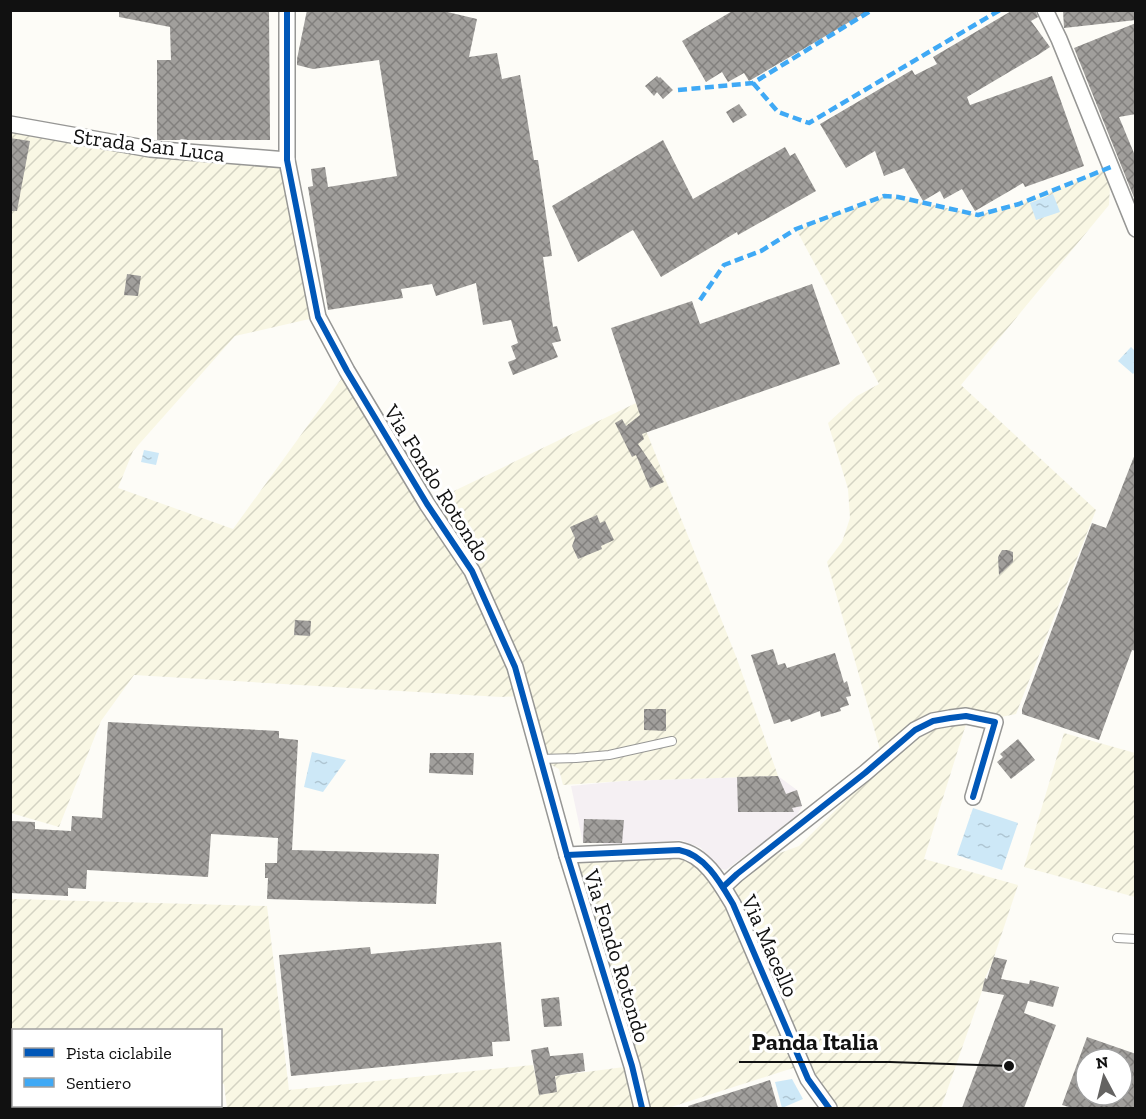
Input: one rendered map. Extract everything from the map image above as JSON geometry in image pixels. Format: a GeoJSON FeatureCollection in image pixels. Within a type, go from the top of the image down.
{"type":"FeatureCollection","features":[{"type":"Feature","properties":{"kind":"street","name":"Via Fondo Rotondo"},"geometry":{"type":"LineString","coordinates":[[287,10],[287,160],[318,316],[347,371],[427,504],[472,572],[515,667],[567,855],[632,1066],[642,1108]]}},
{"type":"Feature","properties":{"kind":"street"},"geometry":{"type":"LineString","coordinates":[[1045,10],[1136,228]]}},
{"type":"Feature","properties":{"kind":"street","name":"Strada San Luca"},"geometry":{"type":"LineString","coordinates":[[10,124],[150,149],[287,160]]}},
{"type":"Feature","properties":{"kind":"street"},"geometry":{"type":"LineString","coordinates":[[723,887],[736,874],[865,773],[915,730],[933,721],[966,716],[995,722],[973,797]]}},
{"type":"Feature","properties":{"kind":"street","name":"Via Macello"},"geometry":{"type":"LineString","coordinates":[[567,855],[671,850],[684,851],[704,862],[733,904],[808,1079],[830,1108]]}},
{"type":"Feature","properties":{"kind":"lane"},"geometry":{"type":"LineString","coordinates":[[540,759],[609,755],[672,741]]}},
{"type":"Feature","properties":{"kind":"lane"},"geometry":{"type":"LineString","coordinates":[[1117,938],[1136,939]]}},
{"type":"Feature","properties":{"kind":"shaded area"},"geometry":{"type":"Polygon","coordinates":[[[10,124],[287,160],[318,317],[235,336],[133,451],[118,488],[233,529],[347,371],[427,504],[636,403],[737,659],[778,776],[563,785],[559,769],[540,759],[523,696],[501,697],[134,675],[101,721],[59,827],[11,813],[10,124]]]}},
{"type":"Feature","properties":{"kind":"shaded area"},"geometry":{"type":"Polygon","coordinates":[[[1111,167],[1109,205],[961,385],[1096,510],[1016,714],[966,724],[924,859],[1018,885],[941,1108],[837,1108],[816,1083],[735,896],[734,887],[740,877],[769,857],[799,846],[896,751],[881,753],[827,562],[842,542],[850,518],[848,489],[828,423],[857,396],[879,384],[796,229],[884,196],[978,215],[1019,204],[1111,167]]]}},
{"type":"Feature","properties":{"kind":"shaded area"},"geometry":{"type":"Polygon","coordinates":[[[1064,733],[1135,753],[1135,897],[1024,867],[1064,733]]]}},
{"type":"Feature","properties":{"kind":"shaded area"},"geometry":{"type":"Polygon","coordinates":[[[778,776],[797,790],[802,806],[796,817],[726,870],[716,868],[701,848],[681,840],[603,847],[603,843],[583,843],[571,786],[622,781],[778,776]]]}},
{"type":"Feature","properties":{"kind":"shaded area"},"geometry":{"type":"Polygon","coordinates":[[[669,855],[688,859],[705,874],[726,907],[796,1067],[668,1108],[650,1108],[576,865],[587,859],[669,855]]]}},
{"type":"Feature","properties":{"kind":"shaded area"},"geometry":{"type":"Polygon","coordinates":[[[11,899],[267,906],[289,1090],[533,1065],[540,1095],[557,1091],[555,1076],[632,1066],[642,1108],[227,1108],[224,1084],[222,1084],[222,1029],[12,1029],[12,1107],[99,1108],[11,1108],[11,899]]]}},
{"type":"Feature","properties":{"kind":"water"},"geometry":{"type":"Polygon","coordinates":[[[1053,194],[1060,212],[1036,220],[1030,203],[1053,194]]]}},
{"type":"Feature","properties":{"kind":"water"},"geometry":{"type":"Polygon","coordinates":[[[1131,347],[1135,351],[1135,372],[1133,374],[1118,361],[1131,347]]]}},
{"type":"Feature","properties":{"kind":"water"},"geometry":{"type":"Polygon","coordinates":[[[144,450],[159,453],[156,465],[141,462],[144,450]]]}},
{"type":"Feature","properties":{"kind":"water"},"geometry":{"type":"Polygon","coordinates":[[[312,752],[346,760],[323,792],[304,787],[312,752]]]}},
{"type":"Feature","properties":{"kind":"water"},"geometry":{"type":"Polygon","coordinates":[[[973,808],[1018,823],[1002,870],[957,855],[973,808]]]}},
{"type":"Feature","properties":{"kind":"water"},"geometry":{"type":"Polygon","coordinates":[[[792,1079],[803,1099],[782,1108],[775,1082],[792,1079]]]}},
{"type":"Feature","properties":{"kind":"building"},"geometry":{"type":"Polygon","coordinates":[[[119,10],[269,10],[270,140],[157,140],[157,60],[171,60],[170,27],[119,17],[119,10]]]}},
{"type":"Feature","properties":{"kind":"building"},"geometry":{"type":"Polygon","coordinates":[[[307,10],[439,10],[477,19],[469,57],[497,53],[502,79],[520,75],[534,160],[538,160],[552,256],[543,257],[553,327],[557,326],[561,341],[552,343],[558,357],[513,375],[508,362],[516,359],[511,346],[518,343],[511,320],[483,325],[476,283],[436,296],[432,284],[401,289],[403,298],[328,310],[308,187],[313,186],[311,169],[325,167],[328,187],[397,176],[379,60],[313,69],[297,65],[307,10]]]}},
{"type":"Feature","properties":{"kind":"building"},"geometry":{"type":"Polygon","coordinates":[[[734,10],[870,10],[749,81],[744,73],[728,82],[722,72],[706,82],[682,41],[734,10]]]}},
{"type":"Feature","properties":{"kind":"building"},"geometry":{"type":"Polygon","coordinates":[[[1013,10],[1035,10],[1038,17],[1031,21],[1050,47],[967,97],[970,105],[1052,76],[1084,166],[1025,187],[1023,183],[975,211],[962,189],[944,199],[940,191],[923,201],[904,168],[884,176],[875,151],[846,168],[820,124],[912,70],[915,75],[937,64],[933,57],[1013,10]]]}},
{"type":"Feature","properties":{"kind":"building"},"geometry":{"type":"Polygon","coordinates":[[[1063,10],[1136,10],[1136,20],[1064,28],[1063,10]]]}},
{"type":"Feature","properties":{"kind":"building"},"geometry":{"type":"Polygon","coordinates":[[[1136,23],[1136,114],[1119,117],[1136,158],[1135,200],[1074,48],[1136,23]]]}},
{"type":"Feature","properties":{"kind":"building"},"geometry":{"type":"Polygon","coordinates":[[[657,76],[673,90],[663,99],[657,92],[654,96],[645,86],[657,76]]]}},
{"type":"Feature","properties":{"kind":"building"},"geometry":{"type":"Polygon","coordinates":[[[739,104],[747,115],[733,123],[726,112],[739,104]]]}},
{"type":"Feature","properties":{"kind":"building"},"geometry":{"type":"Polygon","coordinates":[[[10,138],[30,141],[17,211],[10,211],[10,138]]]}},
{"type":"Feature","properties":{"kind":"building"},"geometry":{"type":"Polygon","coordinates":[[[663,140],[693,199],[785,147],[790,156],[795,153],[816,191],[738,235],[737,232],[661,277],[633,230],[578,262],[552,206],[663,140]]]}},
{"type":"Feature","properties":{"kind":"building"},"geometry":{"type":"Polygon","coordinates":[[[127,274],[141,276],[138,296],[124,295],[127,274]]]}},
{"type":"Feature","properties":{"kind":"building"},"geometry":{"type":"Polygon","coordinates":[[[812,284],[840,364],[642,434],[644,439],[638,444],[664,482],[650,488],[636,455],[632,457],[615,423],[622,419],[626,426],[640,415],[611,328],[692,301],[700,324],[812,284]]]}},
{"type":"Feature","properties":{"kind":"building"},"geometry":{"type":"Polygon","coordinates":[[[1135,454],[1136,651],[1132,650],[1099,740],[1022,714],[1022,709],[1092,523],[1106,528],[1135,454]]]}},
{"type":"Feature","properties":{"kind":"building"},"geometry":{"type":"Polygon","coordinates":[[[597,515],[600,523],[605,521],[614,540],[601,546],[602,549],[578,559],[572,546],[575,538],[570,527],[597,515]]]}},
{"type":"Feature","properties":{"kind":"building"},"geometry":{"type":"Polygon","coordinates":[[[1002,550],[1013,552],[1013,562],[999,575],[998,557],[1002,550]]]}},
{"type":"Feature","properties":{"kind":"building"},"geometry":{"type":"Polygon","coordinates":[[[295,620],[311,621],[310,636],[294,635],[295,620]]]}},
{"type":"Feature","properties":{"kind":"building"},"geometry":{"type":"Polygon","coordinates":[[[773,649],[778,665],[785,663],[787,668],[835,653],[844,683],[847,681],[851,696],[846,697],[849,705],[840,708],[841,711],[821,717],[820,711],[791,722],[790,719],[774,724],[751,655],[773,649]]]}},
{"type":"Feature","properties":{"kind":"building"},"geometry":{"type":"Polygon","coordinates":[[[644,709],[666,709],[666,731],[644,730],[644,709]]]}},
{"type":"Feature","properties":{"kind":"building"},"geometry":{"type":"Polygon","coordinates":[[[108,722],[279,731],[279,738],[298,740],[292,850],[439,854],[436,904],[267,899],[268,878],[265,878],[265,863],[277,863],[278,838],[211,834],[208,877],[87,870],[86,889],[68,888],[68,896],[10,893],[10,821],[35,822],[35,829],[71,831],[72,816],[102,818],[108,722]]]}},
{"type":"Feature","properties":{"kind":"building"},"geometry":{"type":"Polygon","coordinates":[[[1018,739],[1035,760],[1011,779],[997,762],[1003,757],[1000,754],[1018,739]]]}},
{"type":"Feature","properties":{"kind":"building"},"geometry":{"type":"Polygon","coordinates":[[[430,753],[474,753],[473,775],[429,773],[430,753]]]}},
{"type":"Feature","properties":{"kind":"building"},"geometry":{"type":"Polygon","coordinates":[[[778,776],[786,794],[797,790],[802,806],[792,808],[794,812],[738,812],[737,777],[778,776]]]}},
{"type":"Feature","properties":{"kind":"building"},"geometry":{"type":"Polygon","coordinates":[[[584,819],[624,820],[622,843],[583,843],[584,819]]]}},
{"type":"Feature","properties":{"kind":"building"},"geometry":{"type":"Polygon","coordinates":[[[501,942],[510,1041],[492,1042],[493,1056],[291,1076],[279,955],[370,947],[371,954],[501,942]]]}},
{"type":"Feature","properties":{"kind":"building"},"geometry":{"type":"Polygon","coordinates":[[[994,957],[1007,960],[1001,979],[1029,984],[1030,980],[1059,987],[1053,1007],[1028,1001],[1024,1013],[1056,1025],[1024,1108],[962,1108],[1004,995],[982,991],[994,957]]]}},
{"type":"Feature","properties":{"kind":"building"},"geometry":{"type":"Polygon","coordinates":[[[559,997],[562,1026],[544,1027],[541,999],[559,997]]]}},
{"type":"Feature","properties":{"kind":"building"},"geometry":{"type":"Polygon","coordinates":[[[1087,1037],[1116,1047],[1083,1047],[1087,1037]]]}},
{"type":"Feature","properties":{"kind":"building"},"geometry":{"type":"Polygon","coordinates":[[[548,1047],[550,1056],[583,1053],[585,1071],[555,1076],[557,1092],[539,1095],[531,1050],[548,1047]]]}},
{"type":"Feature","properties":{"kind":"building"},"geometry":{"type":"Polygon","coordinates":[[[1134,1053],[1136,1054],[1136,1108],[1072,1108],[1062,1105],[1074,1072],[1074,1107],[1134,1107],[1134,1053]]]}},
{"type":"Feature","properties":{"kind":"building"},"geometry":{"type":"Polygon","coordinates":[[[770,1080],[778,1108],[689,1108],[688,1106],[770,1080]]]}},
{"type":"Feature","properties":{"kind":"marked path"},"geometry":{"type":"LineString","coordinates":[[678,90],[753,83],[872,10]]}},
{"type":"Feature","properties":{"kind":"marked path"},"geometry":{"type":"LineString","coordinates":[[753,83],[778,112],[809,123],[1000,10]]}},
{"type":"Feature","properties":{"kind":"marked path"},"geometry":{"type":"LineString","coordinates":[[700,300],[724,265],[761,251],[796,229],[884,196],[978,215],[1019,204],[1111,167]]}},
{"type":"Feature","properties":{"kind":"cycle path"},"geometry":{"type":"LineString","coordinates":[[287,10],[287,160],[318,317],[347,371],[427,504],[472,571],[515,667],[567,855],[632,1066],[642,1108]]}},
{"type":"Feature","properties":{"kind":"cycle path"},"geometry":{"type":"LineString","coordinates":[[723,887],[915,730],[933,721],[966,716],[995,722],[973,797]]}},
{"type":"Feature","properties":{"kind":"cycle path"},"geometry":{"type":"LineString","coordinates":[[567,855],[679,850],[697,857],[704,863],[733,904],[808,1079],[829,1108]]}},
{"type":"Feature","properties":{"kind":"place","name":"Panda Italia"},"geometry":{"type":"Point","coordinates":[1009,1066]}}]}
